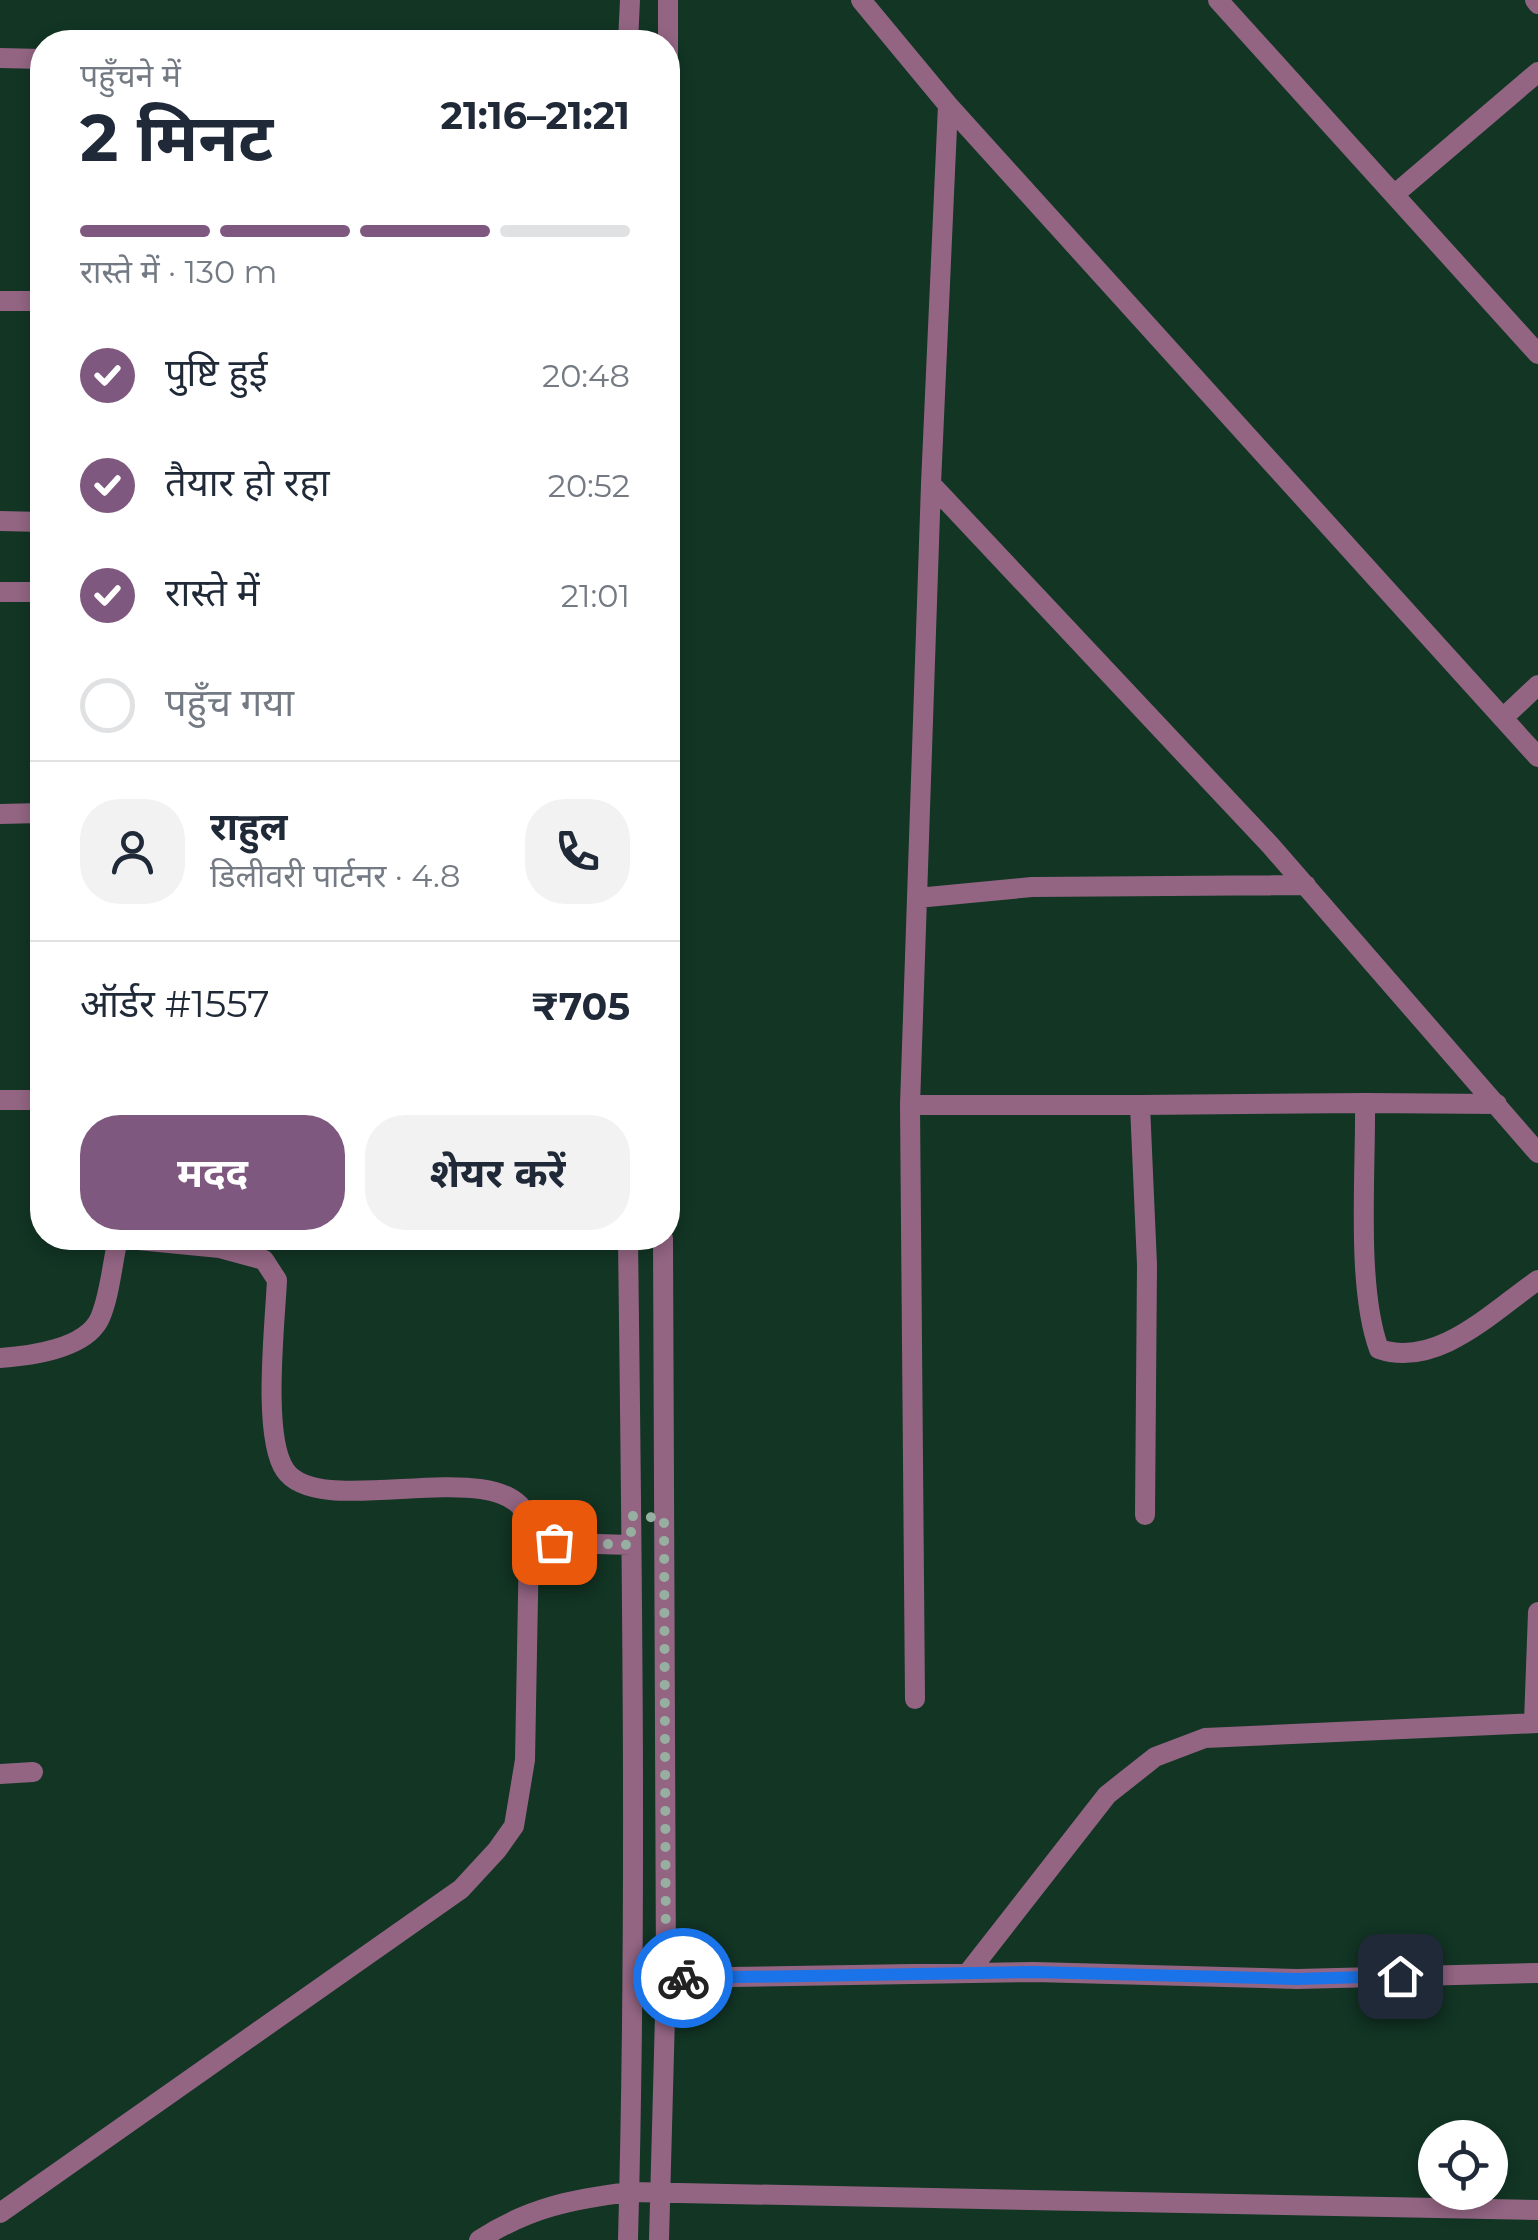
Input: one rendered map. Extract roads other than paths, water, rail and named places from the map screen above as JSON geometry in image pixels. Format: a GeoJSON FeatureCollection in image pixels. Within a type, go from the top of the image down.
{"type":"FeatureCollection","features":[{"type":"Feature","properties":{"kind":"street"},"geometry":{"type":"LineString","coordinates":[[629,30],[630,0]]}},
{"type":"Feature","properties":{"kind":"street"},"geometry":{"type":"LineString","coordinates":[[668,0],[668,30]]}},
{"type":"Feature","properties":{"kind":"street"},"geometry":{"type":"LineString","coordinates":[[861,0],[948,106],[1538,757]]}},
{"type":"Feature","properties":{"kind":"street"},"geometry":{"type":"LineString","coordinates":[[1218,0],[1538,354]]}},
{"type":"Feature","properties":{"kind":"street"},"geometry":{"type":"LineString","coordinates":[[0,58],[30,59]]}},
{"type":"Feature","properties":{"kind":"street"},"geometry":{"type":"LineString","coordinates":[[1395,194],[1538,72]]}},
{"type":"Feature","properties":{"kind":"street"},"geometry":{"type":"LineString","coordinates":[[915,1698],[910,1105],[948,106]]}},
{"type":"Feature","properties":{"kind":"street"},"geometry":{"type":"LineString","coordinates":[[0,301],[30,301]]}},
{"type":"Feature","properties":{"kind":"street"},"geometry":{"type":"LineString","coordinates":[[931,484],[1306,885],[1538,1154]]}},
{"type":"Feature","properties":{"kind":"street"},"geometry":{"type":"LineString","coordinates":[[0,521],[30,522]]}},
{"type":"Feature","properties":{"kind":"street"},"geometry":{"type":"LineString","coordinates":[[0,592],[30,592]]}},
{"type":"Feature","properties":{"kind":"street"},"geometry":{"type":"LineString","coordinates":[[1503,718],[1538,686]]}},
{"type":"Feature","properties":{"kind":"street"},"geometry":{"type":"LineString","coordinates":[[0,814],[30,813]]}},
{"type":"Feature","properties":{"kind":"street"},"geometry":{"type":"LineString","coordinates":[[917,898],[1032,888],[1306,885]]}},
{"type":"Feature","properties":{"kind":"street"},"geometry":{"type":"LineString","coordinates":[[0,1100],[30,1100]]}},
{"type":"Feature","properties":{"kind":"street"},"geometry":{"type":"LineString","coordinates":[[1365,1103],[1366,1270],[1371,1327],[1379,1349],[1396,1355],[1416,1354],[1446,1344],[1538,1280]]}},
{"type":"Feature","properties":{"kind":"street"},"geometry":{"type":"LineString","coordinates":[[910,1105],[1497,1104]]}},
{"type":"Feature","properties":{"kind":"street"},"geometry":{"type":"LineString","coordinates":[[1140,1105],[1146,1265],[1145,1515]]}},
{"type":"Feature","properties":{"kind":"street"},"geometry":{"type":"LineString","coordinates":[[0,1358],[28,1356],[70,1344],[99,1320],[115,1250]]}},
{"type":"Feature","properties":{"kind":"street"},"geometry":{"type":"LineString","coordinates":[[0,2213],[461,1889],[514,1826],[526,1760],[528,1518],[517,1503],[491,1488],[340,1490],[309,1487],[286,1474],[276,1452],[273,1424],[276,1280],[264,1260],[227,1250]]}},
{"type":"Feature","properties":{"kind":"street"},"geometry":{"type":"LineString","coordinates":[[628,1250],[634,1582],[634,1939],[628,2240]]}},
{"type":"Feature","properties":{"kind":"street"},"geometry":{"type":"LineString","coordinates":[[659,2240],[666,1978],[663,1250]]}},
{"type":"Feature","properties":{"kind":"street"},"geometry":{"type":"LineString","coordinates":[[631,1516],[664,1518]]}},
{"type":"Feature","properties":{"kind":"street"},"geometry":{"type":"LineString","coordinates":[[529,1542],[631,1545]]}},
{"type":"Feature","properties":{"kind":"street"},"geometry":{"type":"LineString","coordinates":[[968,1973],[1107,1795],[1155,1757],[1205,1738],[1536,1722],[1538,1612]]}},
{"type":"Feature","properties":{"kind":"street"},"geometry":{"type":"LineString","coordinates":[[0,1774],[33,1772]]}},
{"type":"Feature","properties":{"kind":"street"},"geometry":{"type":"LineString","coordinates":[[666,1978],[968,1973],[1296,1979],[1538,1973]]}},
{"type":"Feature","properties":{"kind":"street"},"geometry":{"type":"LineString","coordinates":[[478,2240],[511,2230],[574,2199],[630,2192],[1538,2210]]}}]}
